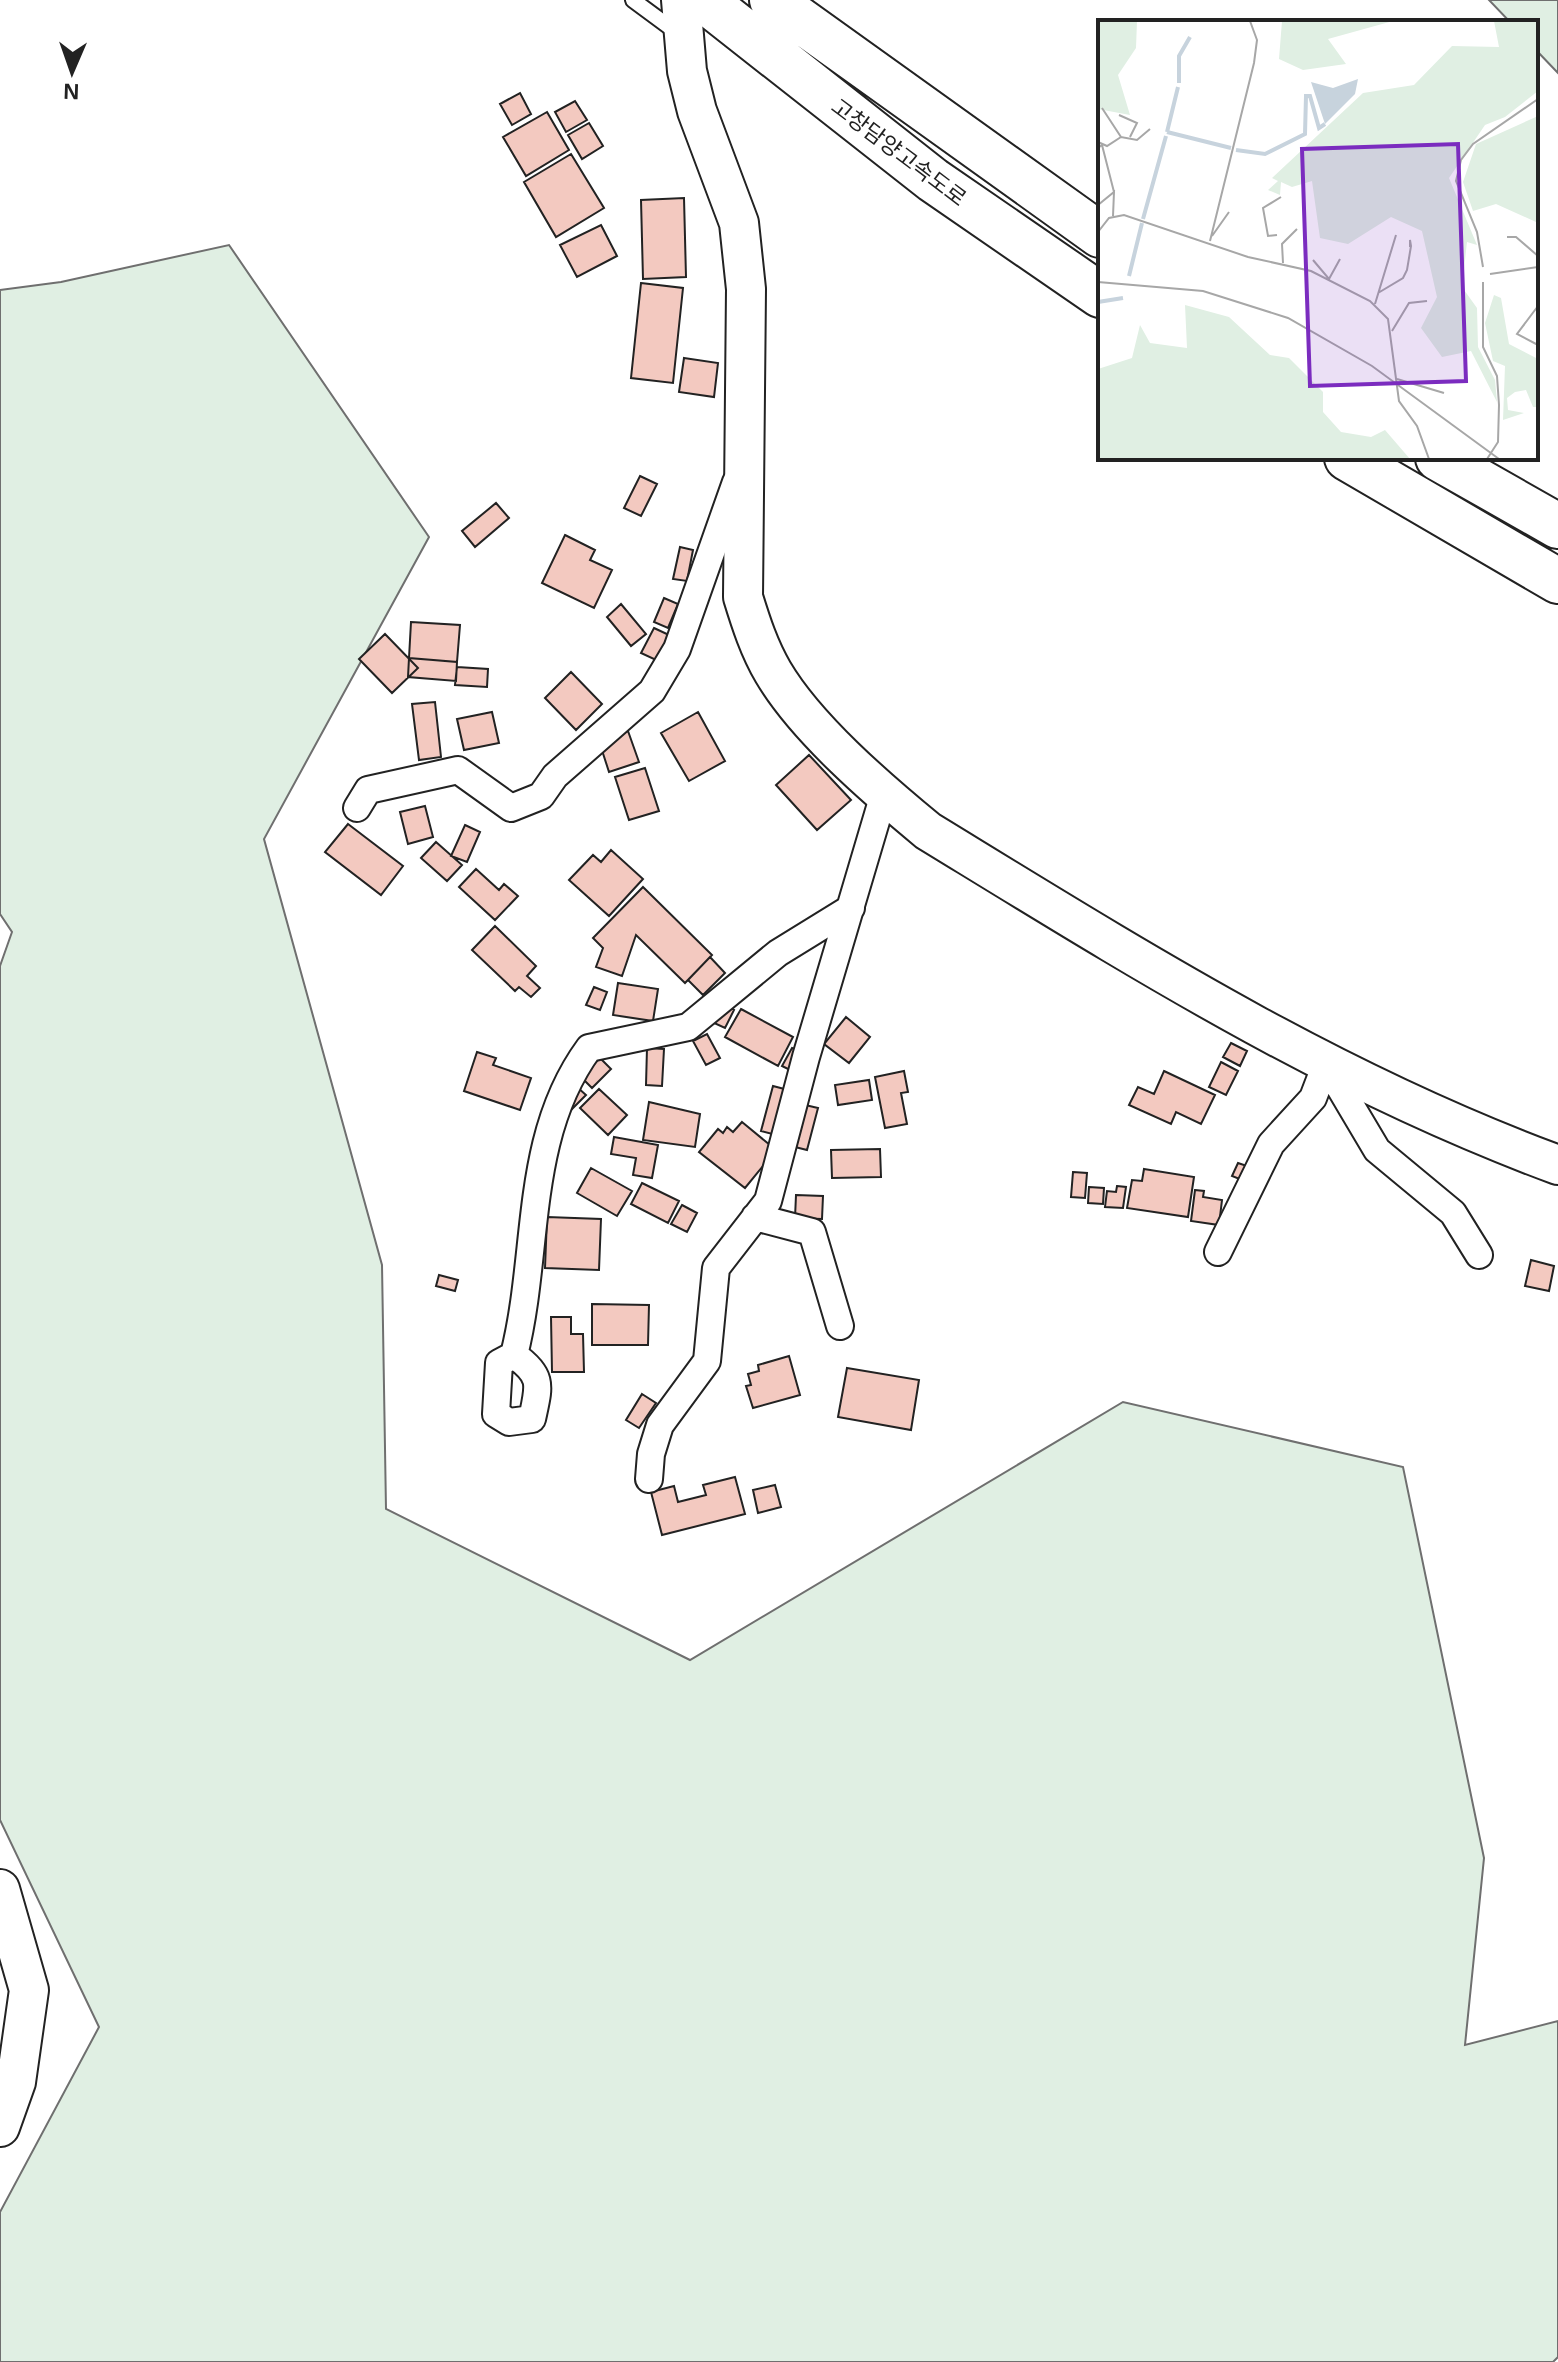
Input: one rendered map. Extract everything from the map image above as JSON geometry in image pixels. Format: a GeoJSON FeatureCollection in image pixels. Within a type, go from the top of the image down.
{"type":"FeatureCollection","features":[{"type":"Feature","properties":{"kind":"highway"},"geometry":{"type":"LineString","coordinates":[[773,1],[1098,234]]}},
{"type":"Feature","properties":{"kind":"highway","name":"고창담양고속도로"},"geometry":{"type":"LineString","coordinates":[[689,12],[754,40],[933,180],[1098,294]]}},
{"type":"Feature","properties":{"kind":"highway"},"geometry":{"type":"LineString","coordinates":[[1350,460],[1558,581]]}},
{"type":"Feature","properties":{"kind":"highway"},"geometry":{"type":"LineString","coordinates":[[1442,460],[1558,526]]}},
{"type":"Feature","properties":{"kind":"street"},"geometry":{"type":"LineString","coordinates":[[689,12],[697,111],[739,223],[746,289],[743,597],[755,637],[774,675],[813,722],[884,794],[928,831],[1207,1001],[1326,1064],[1506,1146],[1558,1165]]}},
{"type":"Feature","properties":{"kind":"street"},"geometry":{"type":"LineString","coordinates":[[357,808],[368,790],[458,770],[511,808],[541,796],[555,776],[652,691],[677,649],[743,463]]}},
{"type":"Feature","properties":{"kind":"street"},"geometry":{"type":"LineString","coordinates":[[649,1479],[651,1454],[660,1425],[707,1361],[716,1268],[768,1201],[884,794]]}},
{"type":"Feature","properties":{"kind":"street"},"geometry":{"type":"LineString","coordinates":[[514,1355],[527,1298],[535,1196],[550,1122],[571,1073],[589,1048],[688,1027],[778,953],[851,908]]}},
{"type":"Feature","properties":{"kind":"street"},"geometry":{"type":"LineString","coordinates":[[1218,1252],[1271,1144],[1313,1098],[1326,1064]]}},
{"type":"Feature","properties":{"kind":"street"},"geometry":{"type":"LineString","coordinates":[[1326,1064],[1377,1150],[1453,1213],[1479,1255]]}},
{"type":"Feature","properties":{"kind":"street"},"geometry":{"type":"LineString","coordinates":[[755,1217],[812,1232],[840,1326]]}},
{"type":"Feature","properties":{"kind":"street"},"geometry":{"type":"LineString","coordinates":[[0,1889],[29,1990],[16,2082],[0,2127]]}},
{"type":"Feature","properties":{"kind":"lane"},"geometry":{"type":"LineString","coordinates":[[633,0],[689,12]]}},
{"type":"Feature","properties":{"kind":"green space"},"geometry":{"type":"Polygon","coordinates":[[[1489,0],[1558,0],[1558,73],[1538,52],[1538,20],[1508,20],[1489,0]]]}},
{"type":"Feature","properties":{"kind":"green space"},"geometry":{"type":"Polygon","coordinates":[[[229,245],[429,537],[264,839],[382,1265],[386,1509],[690,1660],[1123,1402],[1403,1467],[1484,1858],[1465,2045],[1558,2021],[1558,2357],[1553,2362],[0,2362],[0,2212],[99,2027],[0,1820],[0,966],[12,932],[0,914],[0,290],[61,282],[229,245]]]}},
{"type":"Feature","properties":{"kind":"building"},"geometry":{"type":"Polygon","coordinates":[[[520,93],[531,114],[512,125],[500,104],[520,93]]]}},
{"type":"Feature","properties":{"kind":"building"},"geometry":{"type":"Polygon","coordinates":[[[575,101],[587,120],[566,132],[555,112],[575,101]]]}},
{"type":"Feature","properties":{"kind":"building"},"geometry":{"type":"Polygon","coordinates":[[[547,112],[569,150],[526,176],[503,137],[547,112]]]}},
{"type":"Feature","properties":{"kind":"building"},"geometry":{"type":"Polygon","coordinates":[[[589,123],[603,146],[582,159],[568,135],[589,123]]]}},
{"type":"Feature","properties":{"kind":"building"},"geometry":{"type":"Polygon","coordinates":[[[571,154],[604,208],[556,237],[524,182],[571,154]]]}},
{"type":"Feature","properties":{"kind":"building"},"geometry":{"type":"Polygon","coordinates":[[[684,198],[686,277],[643,279],[641,200],[684,198]]]}},
{"type":"Feature","properties":{"kind":"building"},"geometry":{"type":"Polygon","coordinates":[[[601,225],[617,256],[577,277],[560,245],[601,225]]]}},
{"type":"Feature","properties":{"kind":"building"},"geometry":{"type":"Polygon","coordinates":[[[641,283],[683,288],[673,383],[631,378],[641,283]]]}},
{"type":"Feature","properties":{"kind":"building"},"geometry":{"type":"Polygon","coordinates":[[[684,358],[718,363],[714,397],[679,392],[684,358]]]}},
{"type":"Feature","properties":{"kind":"building"},"geometry":{"type":"Polygon","coordinates":[[[640,476],[657,484],[641,516],[624,508],[640,476]]]}},
{"type":"Feature","properties":{"kind":"building"},"geometry":{"type":"Polygon","coordinates":[[[496,503],[509,518],[475,547],[462,531],[496,503]]]}},
{"type":"Feature","properties":{"kind":"building"},"geometry":{"type":"Polygon","coordinates":[[[565,535],[595,550],[590,560],[612,570],[594,608],[542,583],[565,535]]]}},
{"type":"Feature","properties":{"kind":"building"},"geometry":{"type":"Polygon","coordinates":[[[680,547],[693,550],[687,581],[673,579],[680,547]]]}},
{"type":"Feature","properties":{"kind":"building"},"geometry":{"type":"Polygon","coordinates":[[[664,598],[678,604],[668,628],[654,622],[664,598]]]}},
{"type":"Feature","properties":{"kind":"building"},"geometry":{"type":"Polygon","coordinates":[[[621,604],[646,634],[631,646],[607,617],[621,604]]]}},
{"type":"Feature","properties":{"kind":"building"},"geometry":{"type":"Polygon","coordinates":[[[411,622],[460,625],[457,662],[409,658],[411,622]]]}},
{"type":"Feature","properties":{"kind":"building"},"geometry":{"type":"Polygon","coordinates":[[[654,628],[669,635],[656,660],[641,653],[654,628]]]}},
{"type":"Feature","properties":{"kind":"building"},"geometry":{"type":"Polygon","coordinates":[[[385,634],[418,668],[392,693],[359,659],[385,634]]]}},
{"type":"Feature","properties":{"kind":"building"},"geometry":{"type":"Polygon","coordinates":[[[409,658],[457,662],[456,681],[408,677],[409,658]]]}},
{"type":"Feature","properties":{"kind":"building"},"geometry":{"type":"Polygon","coordinates":[[[457,667],[488,669],[487,687],[455,685],[457,667]]]}},
{"type":"Feature","properties":{"kind":"building"},"geometry":{"type":"Polygon","coordinates":[[[571,672],[602,704],[576,730],[545,698],[571,672]]]}},
{"type":"Feature","properties":{"kind":"building"},"geometry":{"type":"Polygon","coordinates":[[[435,702],[441,757],[419,760],[412,704],[435,702]]]}},
{"type":"Feature","properties":{"kind":"building"},"geometry":{"type":"Polygon","coordinates":[[[492,712],[499,743],[464,750],[457,719],[492,712]]]}},
{"type":"Feature","properties":{"kind":"building"},"geometry":{"type":"Polygon","coordinates":[[[698,712],[725,761],[689,781],[661,733],[698,712]]]}},
{"type":"Feature","properties":{"kind":"building"},"geometry":{"type":"Polygon","coordinates":[[[628,731],[639,762],[609,772],[599,741],[628,731]]]}},
{"type":"Feature","properties":{"kind":"building"},"geometry":{"type":"Polygon","coordinates":[[[809,755],[851,800],[817,830],[776,785],[809,755]]]}},
{"type":"Feature","properties":{"kind":"building"},"geometry":{"type":"Polygon","coordinates":[[[645,768],[659,811],[629,820],[615,777],[645,768]]]}},
{"type":"Feature","properties":{"kind":"building"},"geometry":{"type":"Polygon","coordinates":[[[425,806],[433,837],[408,844],[400,812],[425,806]]]}},
{"type":"Feature","properties":{"kind":"building"},"geometry":{"type":"Polygon","coordinates":[[[348,824],[403,866],[381,895],[325,852],[348,824]]]}},
{"type":"Feature","properties":{"kind":"building"},"geometry":{"type":"Polygon","coordinates":[[[465,825],[480,832],[467,862],[451,856],[465,825]]]}},
{"type":"Feature","properties":{"kind":"building"},"geometry":{"type":"Polygon","coordinates":[[[436,842],[462,865],[447,881],[421,858],[436,842]]]}},
{"type":"Feature","properties":{"kind":"building"},"geometry":{"type":"Polygon","coordinates":[[[611,850],[643,879],[609,916],[569,880],[593,855],[601,862],[611,850]]]}},
{"type":"Feature","properties":{"kind":"building"},"geometry":{"type":"Polygon","coordinates":[[[476,869],[499,890],[504,884],[518,896],[495,920],[459,887],[476,869]]]}},
{"type":"Feature","properties":{"kind":"building"},"geometry":{"type":"Polygon","coordinates":[[[643,887],[712,955],[685,983],[636,935],[622,976],[596,967],[603,948],[593,938],[643,887]]]}},
{"type":"Feature","properties":{"kind":"building"},"geometry":{"type":"Polygon","coordinates":[[[495,926],[536,966],[527,976],[540,988],[531,997],[519,987],[515,991],[472,950],[495,926]]]}},
{"type":"Feature","properties":{"kind":"building"},"geometry":{"type":"Polygon","coordinates":[[[710,957],[725,973],[703,995],[688,980],[710,957]]]}},
{"type":"Feature","properties":{"kind":"building"},"geometry":{"type":"Polygon","coordinates":[[[618,983],[658,989],[653,1021],[613,1015],[618,983]]]}},
{"type":"Feature","properties":{"kind":"building"},"geometry":{"type":"Polygon","coordinates":[[[594,987],[607,992],[600,1010],[586,1005],[594,987]]]}},
{"type":"Feature","properties":{"kind":"building"},"geometry":{"type":"Polygon","coordinates":[[[722,1003],[734,1010],[725,1028],[712,1022],[722,1003]]]}},
{"type":"Feature","properties":{"kind":"building"},"geometry":{"type":"Polygon","coordinates":[[[741,1009],[793,1037],[778,1066],[725,1037],[741,1009]]]}},
{"type":"Feature","properties":{"kind":"building"},"geometry":{"type":"Polygon","coordinates":[[[846,1017],[870,1037],[849,1063],[824,1044],[846,1017]]]}},
{"type":"Feature","properties":{"kind":"building"},"geometry":{"type":"Polygon","coordinates":[[[707,1034],[720,1058],[706,1065],[693,1041],[707,1034]]]}},
{"type":"Feature","properties":{"kind":"building"},"geometry":{"type":"Polygon","coordinates":[[[1231,1043],[1247,1051],[1240,1066],[1223,1057],[1231,1043]]]}},
{"type":"Feature","properties":{"kind":"building"},"geometry":{"type":"Polygon","coordinates":[[[647,1048],[664,1049],[662,1086],[646,1085],[647,1048]]]}},
{"type":"Feature","properties":{"kind":"building"},"geometry":{"type":"Polygon","coordinates":[[[792,1048],[804,1053],[794,1072],[782,1066],[792,1048]]]}},
{"type":"Feature","properties":{"kind":"building"},"geometry":{"type":"Polygon","coordinates":[[[477,1052],[496,1058],[493,1065],[531,1078],[520,1110],[464,1091],[477,1052]]]}},
{"type":"Feature","properties":{"kind":"building"},"geometry":{"type":"Polygon","coordinates":[[[600,1058],[611,1069],[592,1088],[581,1077],[600,1058]]]}},
{"type":"Feature","properties":{"kind":"building"},"geometry":{"type":"Polygon","coordinates":[[[1221,1062],[1238,1071],[1226,1095],[1209,1087],[1221,1062]]]}},
{"type":"Feature","properties":{"kind":"building"},"geometry":{"type":"Polygon","coordinates":[[[904,1071],[908,1092],[901,1093],[907,1124],[885,1128],[875,1077],[904,1071]]]}},
{"type":"Feature","properties":{"kind":"building"},"geometry":{"type":"Polygon","coordinates":[[[1164,1071],[1215,1095],[1201,1124],[1176,1112],[1171,1124],[1129,1105],[1138,1087],[1154,1094],[1164,1071]]]}},
{"type":"Feature","properties":{"kind":"building"},"geometry":{"type":"Polygon","coordinates":[[[869,1080],[872,1100],[838,1105],[835,1085],[869,1080]]]}},
{"type":"Feature","properties":{"kind":"building"},"geometry":{"type":"Polygon","coordinates":[[[773,1086],[792,1091],[780,1136],[761,1131],[773,1086]]]}},
{"type":"Feature","properties":{"kind":"building"},"geometry":{"type":"Polygon","coordinates":[[[577,1087],[586,1095],[572,1109],[564,1101],[577,1087]]]}},
{"type":"Feature","properties":{"kind":"building"},"geometry":{"type":"Polygon","coordinates":[[[599,1089],[627,1115],[608,1135],[580,1108],[599,1089]]]}},
{"type":"Feature","properties":{"kind":"building"},"geometry":{"type":"Polygon","coordinates":[[[649,1102],[700,1114],[695,1147],[643,1140],[649,1102]]]}},
{"type":"Feature","properties":{"kind":"building"},"geometry":{"type":"Polygon","coordinates":[[[801,1104],[818,1108],[807,1150],[791,1146],[801,1104]]]}},
{"type":"Feature","properties":{"kind":"building"},"geometry":{"type":"Polygon","coordinates":[[[742,1122],[776,1150],[745,1188],[699,1152],[718,1129],[723,1133],[727,1127],[733,1132],[742,1122]]]}},
{"type":"Feature","properties":{"kind":"building"},"geometry":{"type":"Polygon","coordinates":[[[614,1137],[658,1145],[652,1178],[633,1175],[636,1158],[611,1154],[614,1137]]]}},
{"type":"Feature","properties":{"kind":"building"},"geometry":{"type":"Polygon","coordinates":[[[880,1149],[881,1177],[832,1178],[831,1150],[880,1149]]]}},
{"type":"Feature","properties":{"kind":"building"},"geometry":{"type":"Polygon","coordinates":[[[1238,1163],[1253,1168],[1247,1182],[1232,1176],[1238,1163]]]}},
{"type":"Feature","properties":{"kind":"building"},"geometry":{"type":"Polygon","coordinates":[[[591,1168],[632,1191],[617,1216],[577,1193],[591,1168]]]}},
{"type":"Feature","properties":{"kind":"building"},"geometry":{"type":"Polygon","coordinates":[[[1144,1169],[1194,1177],[1188,1217],[1127,1208],[1132,1180],[1142,1181],[1144,1169]]]}},
{"type":"Feature","properties":{"kind":"building"},"geometry":{"type":"Polygon","coordinates":[[[1073,1172],[1087,1173],[1085,1198],[1071,1197],[1073,1172]]]}},
{"type":"Feature","properties":{"kind":"building"},"geometry":{"type":"Polygon","coordinates":[[[642,1183],[679,1201],[668,1223],[631,1204],[642,1183]]]}},
{"type":"Feature","properties":{"kind":"building"},"geometry":{"type":"Polygon","coordinates":[[[1117,1186],[1126,1187],[1123,1208],[1105,1207],[1107,1191],[1116,1192],[1117,1186]]]}},
{"type":"Feature","properties":{"kind":"building"},"geometry":{"type":"Polygon","coordinates":[[[1089,1187],[1104,1188],[1103,1204],[1088,1203],[1089,1187]]]}},
{"type":"Feature","properties":{"kind":"building"},"geometry":{"type":"Polygon","coordinates":[[[1195,1190],[1204,1191],[1203,1197],[1222,1200],[1219,1225],[1191,1221],[1195,1190]]]}},
{"type":"Feature","properties":{"kind":"building"},"geometry":{"type":"Polygon","coordinates":[[[796,1195],[823,1196],[822,1219],[795,1218],[796,1195]]]}},
{"type":"Feature","properties":{"kind":"building"},"geometry":{"type":"Polygon","coordinates":[[[682,1205],[697,1213],[687,1232],[671,1224],[682,1205]]]}},
{"type":"Feature","properties":{"kind":"building"},"geometry":{"type":"Polygon","coordinates":[[[547,1217],[601,1219],[599,1270],[545,1268],[547,1217]]]}},
{"type":"Feature","properties":{"kind":"building"},"geometry":{"type":"Polygon","coordinates":[[[1531,1260],[1554,1266],[1549,1291],[1525,1286],[1531,1260]]]}},
{"type":"Feature","properties":{"kind":"building"},"geometry":{"type":"Polygon","coordinates":[[[439,1275],[458,1280],[455,1291],[436,1286],[439,1275]]]}},
{"type":"Feature","properties":{"kind":"building"},"geometry":{"type":"Polygon","coordinates":[[[592,1304],[649,1305],[648,1345],[592,1345],[592,1304]]]}},
{"type":"Feature","properties":{"kind":"building"},"geometry":{"type":"Polygon","coordinates":[[[551,1317],[571,1317],[571,1334],[583,1334],[584,1372],[552,1372],[551,1317]]]}},
{"type":"Feature","properties":{"kind":"building"},"geometry":{"type":"Polygon","coordinates":[[[789,1356],[800,1395],[753,1408],[746,1386],[751,1385],[748,1374],[759,1371],[758,1365],[789,1356]]]}},
{"type":"Feature","properties":{"kind":"building"},"geometry":{"type":"Polygon","coordinates":[[[847,1368],[919,1380],[911,1430],[838,1417],[847,1368]]]}},
{"type":"Feature","properties":{"kind":"building"},"geometry":{"type":"Polygon","coordinates":[[[642,1394],[656,1403],[639,1428],[626,1420],[642,1394]]]}},
{"type":"Feature","properties":{"kind":"building"},"geometry":{"type":"Polygon","coordinates":[[[735,1477],[745,1514],[662,1535],[651,1492],[674,1486],[678,1502],[706,1495],[703,1485],[735,1477]]]}},
{"type":"Feature","properties":{"kind":"building"},"geometry":{"type":"Polygon","coordinates":[[[775,1485],[781,1507],[758,1513],[753,1490],[775,1485]]]}}]}
